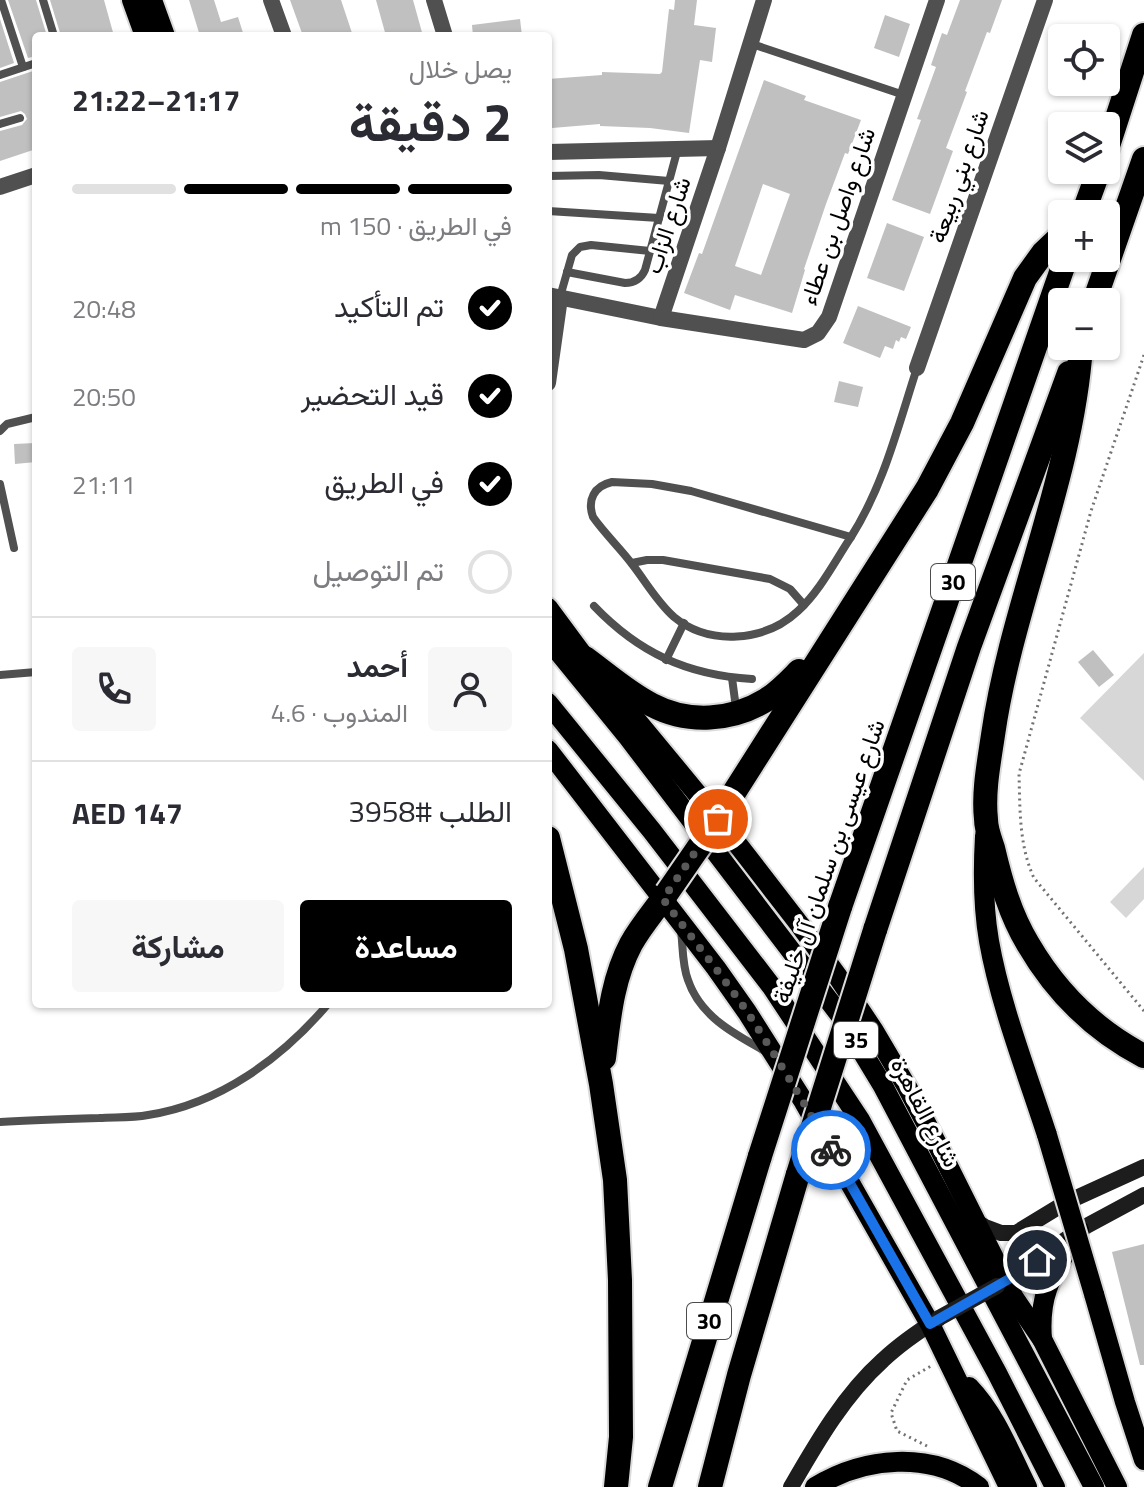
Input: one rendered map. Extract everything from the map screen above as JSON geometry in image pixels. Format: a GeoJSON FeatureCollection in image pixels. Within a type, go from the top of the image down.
{"type":"FeatureCollection","features":[{"type":"Feature","properties":{"kind":"highway"},"geometry":{"type":"LineString","coordinates":[[1119,112],[1144,35]]}},
{"type":"Feature","properties":{"kind":"highway"},"geometry":{"type":"LineString","coordinates":[[1099,288],[1144,159]]}},
{"type":"Feature","properties":{"kind":"highway"},"geometry":{"type":"LineString","coordinates":[[601,1084],[610,1003],[632,942],[712,827],[920,501],[947,453],[1025,278],[1048,248]]}},
{"type":"Feature","properties":{"kind":"highway","name":"شارع عيسى بن سلمان آل خليفة"},"geometry":{"type":"LineString","coordinates":[[660,1487],[760,1156],[840,907],[1061,272]]}},
{"type":"Feature","properties":{"kind":"highway","name":"30"},"geometry":{"type":"LineString","coordinates":[[710,1487],[798,1174],[875,930],[969,647],[1075,360]]}},
{"type":"Feature","properties":{"kind":"highway"},"geometry":{"type":"LineString","coordinates":[[1079,360],[1069,433],[999,697],[988,777],[986,820],[1007,899],[1047,975],[1085,1017],[1144,1056]]}},
{"type":"Feature","properties":{"kind":"highway"},"geometry":{"type":"LineString","coordinates":[[585,658],[637,696],[668,712],[703,718],[737,713],[768,699],[827,644]]}},
{"type":"Feature","properties":{"kind":"highway"},"geometry":{"type":"LineString","coordinates":[[552,854],[576,949],[615,1180],[620,1255],[621,1437],[616,1487]]}},
{"type":"Feature","properties":{"kind":"main road"},"geometry":{"type":"LineString","coordinates":[[132,0],[142,32]]}},
{"type":"Feature","properties":{"kind":"main road"},"geometry":{"type":"LineString","coordinates":[[152,0],[164,32]]}},
{"type":"Feature","properties":{"kind":"main road","name":"شارع القاهرة"},"geometry":{"type":"LineString","coordinates":[[552,613],[712,827],[808,935],[874,1031],[907,1087],[974,1220],[1001,1283],[1042,1339],[1117,1487]]}},
{"type":"Feature","properties":{"kind":"main road","name":"شارع القاهرة"},"geometry":{"type":"LineString","coordinates":[[552,644],[628,737],[840,1015],[883,1086],[1094,1487]]}},
{"type":"Feature","properties":{"kind":"main road","name":"35"},"geometry":{"type":"LineString","coordinates":[[552,708],[772,987],[851,1107],[990,1359],[1055,1487]]}},
{"type":"Feature","properties":{"kind":"main road"},"geometry":{"type":"LineString","coordinates":[[552,755],[665,896],[739,1001],[804,1102],[935,1321],[954,1373],[1009,1487]]}},
{"type":"Feature","properties":{"kind":"main road"},"geometry":{"type":"LineString","coordinates":[[986,820],[985,898],[992,957],[1144,1460]]}},
{"type":"Feature","properties":{"kind":"main road"},"geometry":{"type":"LineString","coordinates":[[974,1220],[1001,1233],[1016,1233],[1065,1203],[1144,1167]]}},
{"type":"Feature","properties":{"kind":"main road"},"geometry":{"type":"LineString","coordinates":[[791,1487],[818,1441],[859,1386],[882,1361],[912,1336],[1001,1283],[1079,1230],[1144,1195]]}},
{"type":"Feature","properties":{"kind":"main road"},"geometry":{"type":"LineString","coordinates":[[1042,1339],[1041,1316],[1045,1294],[1058,1263],[1079,1230]]}},
{"type":"Feature","properties":{"kind":"main road"},"geometry":{"type":"LineString","coordinates":[[954,1373],[985,1406],[1027,1487]]}},
{"type":"Feature","properties":{"kind":"main road"},"geometry":{"type":"LineString","coordinates":[[1125,1402],[1144,1431]]}},
{"type":"Feature","properties":{"kind":"main road"},"geometry":{"type":"LineString","coordinates":[[815,1487],[866,1465],[896,1461],[927,1464],[951,1471],[979,1487]]}},
{"type":"Feature","properties":{"kind":"street"},"geometry":{"type":"LineString","coordinates":[[271,0],[283,32]]}},
{"type":"Feature","properties":{"kind":"street"},"geometry":{"type":"LineString","coordinates":[[434,0],[444,32]]}},
{"type":"Feature","properties":{"kind":"street","name":"شارع الزاب"},"geometry":{"type":"LineString","coordinates":[[661,318],[764,0]]}},
{"type":"Feature","properties":{"kind":"street","name":"شارع واصل بن عطاء"},"geometry":{"type":"LineString","coordinates":[[554,296],[661,318],[804,340],[818,333],[829,317],[937,0]]}},
{"type":"Feature","properties":{"kind":"street","name":"شارع بني ربيعة"},"geometry":{"type":"LineString","coordinates":[[917,368],[1045,0]]}},
{"type":"Feature","properties":{"kind":"street","name":"شارع الزاب"},"geometry":{"type":"LineString","coordinates":[[552,152],[718,148]]}},
{"type":"Feature","properties":{"kind":"street"},"geometry":{"type":"LineString","coordinates":[[0,187],[32,176]]}},
{"type":"Feature","properties":{"kind":"street"},"geometry":{"type":"LineString","coordinates":[[552,325],[554,296]]}},
{"type":"Feature","properties":{"kind":"lane"},"geometry":{"type":"LineString","coordinates":[[1,0],[23,67]]}},
{"type":"Feature","properties":{"kind":"lane"},"geometry":{"type":"LineString","coordinates":[[43,0],[53,32]]}},
{"type":"Feature","properties":{"kind":"lane"},"geometry":{"type":"LineString","coordinates":[[749,43],[904,95]]}},
{"type":"Feature","properties":{"kind":"lane"},"geometry":{"type":"LineString","coordinates":[[0,75],[32,64]]}},
{"type":"Feature","properties":{"kind":"lane"},"geometry":{"type":"LineString","coordinates":[[0,124],[20,118]]}},
{"type":"Feature","properties":{"kind":"lane"},"geometry":{"type":"LineString","coordinates":[[567,272],[630,283],[643,275],[678,148]]}},
{"type":"Feature","properties":{"kind":"lane"},"geometry":{"type":"LineString","coordinates":[[552,176],[599,175],[669,181]]}},
{"type":"Feature","properties":{"kind":"lane"},"geometry":{"type":"LineString","coordinates":[[552,211],[659,218]]}},
{"type":"Feature","properties":{"kind":"lane"},"geometry":{"type":"LineString","coordinates":[[554,296],[572,255],[580,247],[650,251]]}},
{"type":"Feature","properties":{"kind":"lane"},"geometry":{"type":"LineString","coordinates":[[851,537],[672,486],[632,482],[604,484],[590,502],[593,517],[666,609],[684,623],[708,634],[735,637],[773,628],[804,605],[851,537],[869,506],[917,368]]}},
{"type":"Feature","properties":{"kind":"lane"},"geometry":{"type":"LineString","coordinates":[[0,431],[7,424],[32,418]]}},
{"type":"Feature","properties":{"kind":"lane"},"geometry":{"type":"LineString","coordinates":[[0,484],[14,548]]}},
{"type":"Feature","properties":{"kind":"lane"},"geometry":{"type":"LineString","coordinates":[[632,563],[663,560],[770,579],[790,589],[804,605]]}},
{"type":"Feature","properties":{"kind":"lane"},"geometry":{"type":"LineString","coordinates":[[594,606],[627,637],[666,660],[698,671],[752,679]]}},
{"type":"Feature","properties":{"kind":"lane"},"geometry":{"type":"LineString","coordinates":[[666,660],[684,623]]}},
{"type":"Feature","properties":{"kind":"lane"},"geometry":{"type":"LineString","coordinates":[[0,675],[32,672]]}},
{"type":"Feature","properties":{"kind":"lane"},"geometry":{"type":"LineString","coordinates":[[732,678],[737,713]]}},
{"type":"Feature","properties":{"kind":"lane"},"geometry":{"type":"LineString","coordinates":[[680,921],[687,979],[698,999],[722,1027],[775,1057]]}},
{"type":"Feature","properties":{"kind":"lane"},"geometry":{"type":"LineString","coordinates":[[0,1122],[147,1116],[193,1103],[237,1084],[258,1069],[279,1053],[324,1008]]}},
{"type":"Feature","properties":{"kind":"path"},"geometry":{"type":"LineString","coordinates":[[1144,355],[1091,511],[1019,774],[1024,847],[1034,878],[1144,1011]]}},
{"type":"Feature","properties":{"kind":"path"},"geometry":{"type":"LineString","coordinates":[[927,1464],[932,1448],[897,1431],[891,1413],[907,1380],[931,1365]]}},
{"type":"Feature","properties":{"kind":"shaded area"},"geometry":{"type":"Polygon","coordinates":[[[1144,653],[1144,781],[1080,718],[1144,653]]]}},
{"type":"Feature","properties":{"kind":"shaded area"},"geometry":{"type":"Polygon","coordinates":[[[1144,867],[1144,899],[1126,918],[1110,902],[1144,867]]]}},
{"type":"Feature","properties":{"kind":"building"},"geometry":{"type":"Polygon","coordinates":[[[8,0],[36,0],[46,32],[32,32],[32,57],[28,58],[8,0]]]}},
{"type":"Feature","properties":{"kind":"building"},"geometry":{"type":"Polygon","coordinates":[[[50,0],[104,0],[113,32],[60,32],[50,0]]]}},
{"type":"Feature","properties":{"kind":"building"},"geometry":{"type":"Polygon","coordinates":[[[189,0],[214,0],[221,22],[238,17],[243,32],[199,32],[189,0]]]}},
{"type":"Feature","properties":{"kind":"building"},"geometry":{"type":"Polygon","coordinates":[[[290,0],[341,0],[352,32],[302,32],[290,0]]]}},
{"type":"Feature","properties":{"kind":"building"},"geometry":{"type":"Polygon","coordinates":[[[376,0],[413,0],[422,32],[385,32],[376,0]]]}},
{"type":"Feature","properties":{"kind":"building"},"geometry":{"type":"Polygon","coordinates":[[[675,0],[697,0],[694,25],[716,28],[712,62],[700,60],[689,133],[600,124],[552,128],[552,79],[602,75],[602,72],[660,74],[669,9],[674,10],[675,0]]]}},
{"type":"Feature","properties":{"kind":"building"},"geometry":{"type":"Polygon","coordinates":[[[960,0],[1002,0],[965,91],[946,148],[953,151],[930,214],[892,200],[921,120],[917,119],[936,67],[931,65],[942,33],[947,35],[960,0]]]}},
{"type":"Feature","properties":{"kind":"building"},"geometry":{"type":"Polygon","coordinates":[[[885,15],[910,24],[899,57],[874,48],[885,15]]]}},
{"type":"Feature","properties":{"kind":"building"},"geometry":{"type":"Polygon","coordinates":[[[0,19],[14,63],[0,68],[0,19]]]}},
{"type":"Feature","properties":{"kind":"building"},"geometry":{"type":"Polygon","coordinates":[[[520,19],[522,32],[473,32],[472,25],[520,19]]]}},
{"type":"Feature","properties":{"kind":"building"},"geometry":{"type":"Polygon","coordinates":[[[32,71],[32,150],[0,161],[0,131],[22,125],[27,119],[21,111],[0,117],[0,82],[32,71]]]}},
{"type":"Feature","properties":{"kind":"building"},"geometry":{"type":"Polygon","coordinates":[[[764,80],[806,96],[804,100],[861,120],[826,204],[792,313],[735,295],[730,310],[684,293],[699,253],[702,254],[764,80]],[[763,184],[735,266],[761,275],[790,194],[763,184]]]}},
{"type":"Feature","properties":{"kind":"building"},"geometry":{"type":"Polygon","coordinates":[[[887,223],[924,237],[904,291],[867,278],[887,223]]]}},
{"type":"Feature","properties":{"kind":"building"},"geometry":{"type":"Polygon","coordinates":[[[858,306],[911,327],[906,339],[901,337],[899,342],[896,340],[893,349],[885,346],[880,358],[843,343],[858,306]]]}},
{"type":"Feature","properties":{"kind":"building"},"geometry":{"type":"Polygon","coordinates":[[[839,381],[863,387],[858,407],[834,402],[839,381]]]}},
{"type":"Feature","properties":{"kind":"building"},"geometry":{"type":"Polygon","coordinates":[[[32,443],[32,462],[15,464],[14,444],[32,443]]]}},
{"type":"Feature","properties":{"kind":"building"},"geometry":{"type":"Polygon","coordinates":[[[1093,650],[1114,675],[1099,687],[1078,662],[1093,650]]]}},
{"type":"Feature","properties":{"kind":"building"},"geometry":{"type":"Polygon","coordinates":[[[1144,1244],[1144,1365],[1140,1365],[1112,1252],[1144,1244]]]}},
{"type":"Feature","properties":{"kind":"way so far"},"geometry":{"type":"LineString","coordinates":[[718,819],[663,899],[747,1012],[831,1150]]}},
{"type":"Feature","properties":{"kind":"route"},"geometry":{"type":"LineString","coordinates":[[831,1150],[930,1324],[1037,1260]]}}]}
